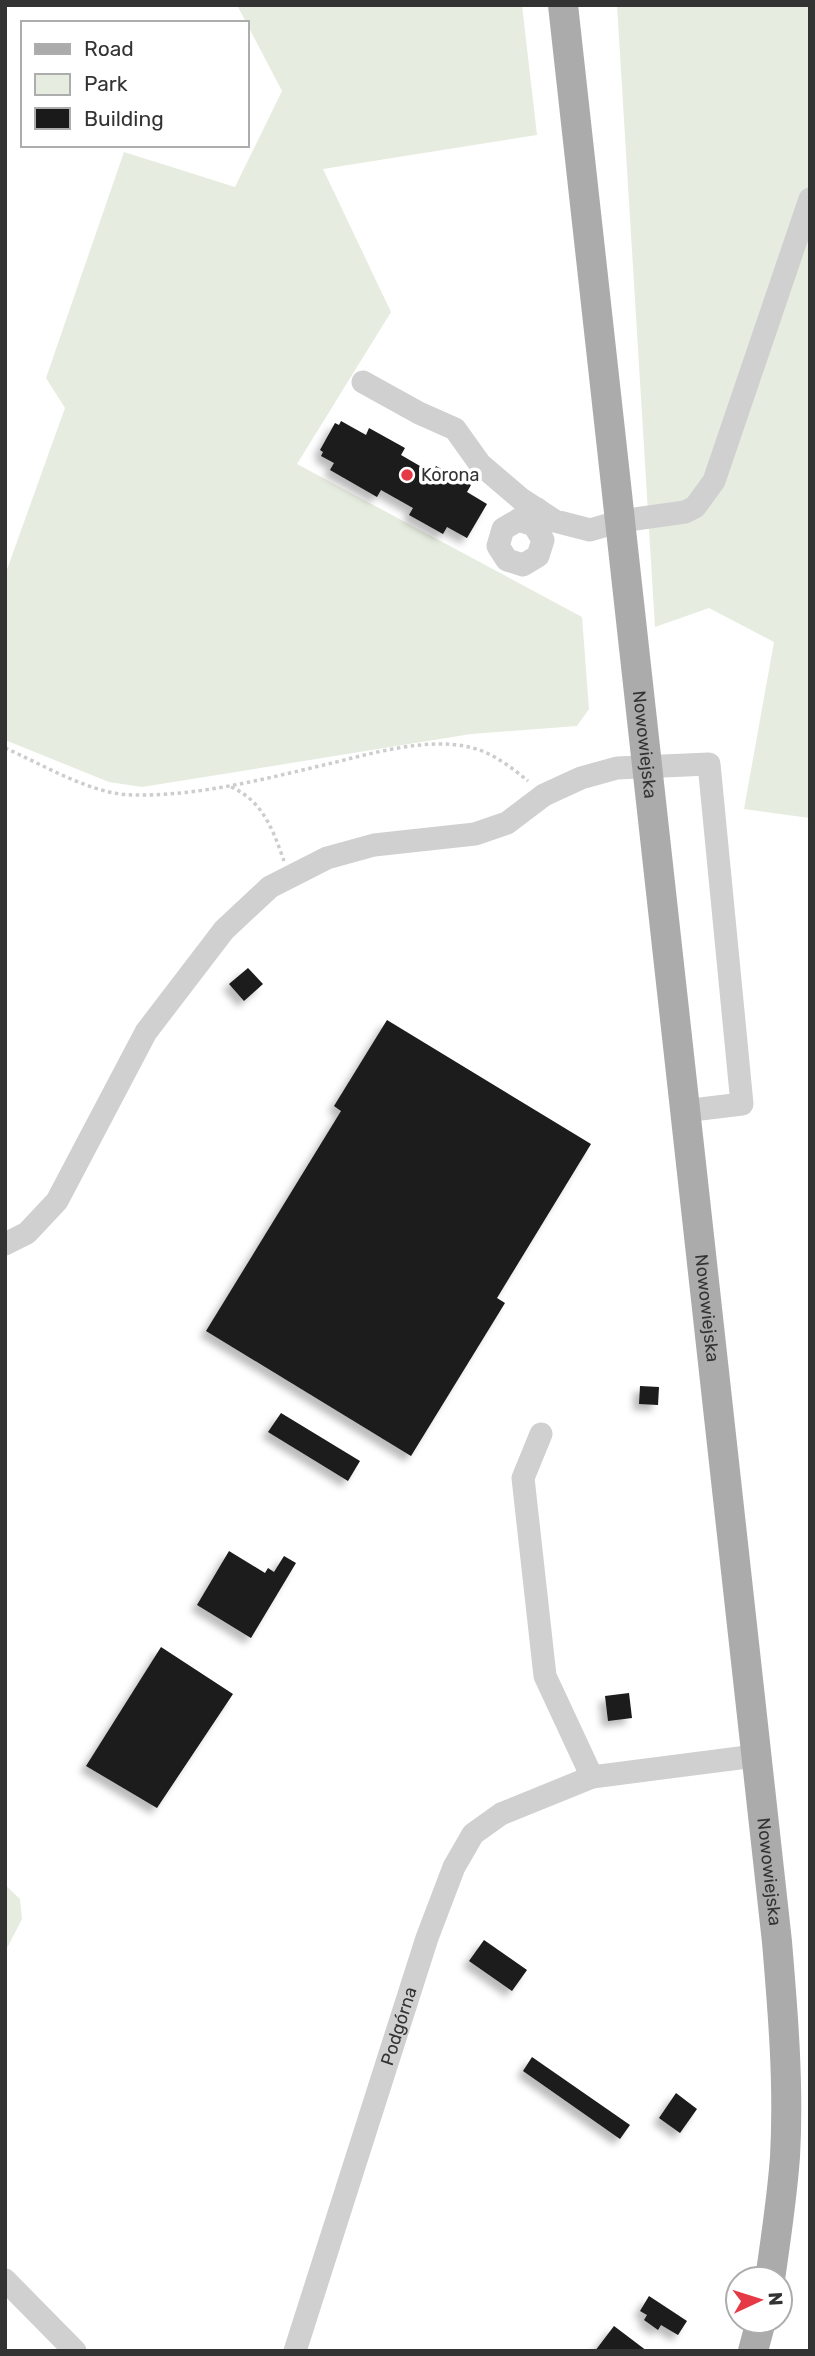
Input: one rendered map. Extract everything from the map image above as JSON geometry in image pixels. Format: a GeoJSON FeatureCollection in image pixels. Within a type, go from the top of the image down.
{"type":"FeatureCollection","features":[{"type":"Feature","properties":{"kind":"main road","name":"Nowowiejska"},"geometry":{"type":"LineString","coordinates":[[563,5],[779,1966],[786,2112],[781,2202],[772,2265]]}},
{"type":"Feature","properties":{"kind":"street"},"geometry":{"type":"LineString","coordinates":[[363,382],[419,413],[455,429],[480,464],[521,499],[538,522],[590,530],[621,521],[685,512],[695,507],[714,481],[810,199]]}},
{"type":"Feature","properties":{"kind":"street"},"geometry":{"type":"LineString","coordinates":[[5,1244],[27,1233],[57,1201],[146,1032],[224,930],[270,887],[327,858],[374,845],[475,834],[507,823],[544,795],[581,778],[617,768],[709,764],[742,1104],[684,1111]]}},
{"type":"Feature","properties":{"kind":"street"},"geometry":{"type":"LineString","coordinates":[[541,1434],[523,1478],[545,1676],[592,1777]]}},
{"type":"Feature","properties":{"kind":"street","name":"Podgórna"},"geometry":{"type":"LineString","coordinates":[[295,2351],[427,1938],[454,1867],[473,1834],[501,1814],[592,1777],[755,1756]]}},
{"type":"Feature","properties":{"kind":"street"},"geometry":{"type":"LineString","coordinates":[[5,2280],[75,2351]]}},
{"type":"Feature","properties":{"kind":"path"},"geometry":{"type":"LineString","coordinates":[[5,748],[104,792],[133,795],[230,786],[408,747],[469,747],[491,755],[512,768],[544,795]]}},
{"type":"Feature","properties":{"kind":"path"},"geometry":{"type":"LineString","coordinates":[[230,786],[246,794],[259,807],[272,830],[289,877]]}},
{"type":"Feature","properties":{"kind":"green space"},"geometry":{"type":"Polygon","coordinates":[[[237,5],[522,5],[537,135],[323,169],[391,312],[297,464],[582,617],[589,709],[577,726],[471,734],[142,787],[109,782],[5,740],[5,575],[65,408],[46,378],[124,152],[235,187],[282,91],[248,26],[248,21],[245,21],[237,5]]]}},
{"type":"Feature","properties":{"kind":"green space"},"geometry":{"type":"Polygon","coordinates":[[[617,5],[810,5],[810,818],[744,809],[774,642],[709,608],[655,627],[617,5]]]}},
{"type":"Feature","properties":{"kind":"green space"},"geometry":{"type":"Polygon","coordinates":[[[5,1885],[20,1899],[22,1919],[5,1952],[5,1885]]]}},
{"type":"Feature","properties":{"kind":"building"},"geometry":{"type":"Polygon","coordinates":[[[341,421],[366,435],[369,428],[405,448],[401,455],[432,473],[436,466],[471,485],[467,492],[487,504],[467,538],[447,527],[443,534],[409,515],[413,508],[381,490],[377,497],[330,470],[334,463],[321,456],[323,452],[320,450],[335,423],[339,425],[341,421]]]}},
{"type":"Feature","properties":{"kind":"building"},"geometry":{"type":"Polygon","coordinates":[[[248,968],[263,984],[244,1001],[229,984],[248,968]]]}},
{"type":"Feature","properties":{"kind":"building"},"geometry":{"type":"Polygon","coordinates":[[[387,1020],[591,1144],[497,1298],[505,1303],[411,1456],[206,1331],[341,1111],[334,1106],[387,1020]]]}},
{"type":"Feature","properties":{"kind":"building"},"geometry":{"type":"Polygon","coordinates":[[[640,1386],[659,1387],[658,1405],[639,1404],[640,1386]]]}},
{"type":"Feature","properties":{"kind":"building"},"geometry":{"type":"Polygon","coordinates":[[[281,1413],[360,1461],[348,1481],[268,1432],[281,1413]]]}},
{"type":"Feature","properties":{"kind":"building"},"geometry":{"type":"Polygon","coordinates":[[[229,1551],[265,1573],[268,1568],[274,1572],[284,1556],[296,1563],[251,1638],[197,1605],[229,1551]]]}},
{"type":"Feature","properties":{"kind":"building"},"geometry":{"type":"Polygon","coordinates":[[[161,1647],[233,1694],[157,1808],[86,1766],[161,1647]]]}},
{"type":"Feature","properties":{"kind":"building"},"geometry":{"type":"Polygon","coordinates":[[[629,1693],[632,1718],[608,1721],[605,1696],[629,1693]]]}},
{"type":"Feature","properties":{"kind":"building"},"geometry":{"type":"Polygon","coordinates":[[[484,1940],[527,1970],[512,1991],[469,1961],[484,1940]]]}},
{"type":"Feature","properties":{"kind":"building"},"geometry":{"type":"Polygon","coordinates":[[[532,2057],[630,2125],[620,2139],[523,2071],[532,2057]]]}},
{"type":"Feature","properties":{"kind":"building"},"geometry":{"type":"Polygon","coordinates":[[[676,2093],[697,2109],[680,2133],[659,2118],[676,2093]]]}},
{"type":"Feature","properties":{"kind":"building"},"geometry":{"type":"Polygon","coordinates":[[[649,2296],[687,2321],[678,2335],[661,2325],[658,2330],[644,2320],[647,2315],[640,2311],[649,2296]]]}},
{"type":"Feature","properties":{"kind":"building"},"geometry":{"type":"Polygon","coordinates":[[[614,2326],[647,2351],[595,2351],[614,2326]]]}},
{"type":"Feature","properties":{"kind":"place","name":"Korona"},"geometry":{"type":"Point","coordinates":[407,475]}}]}
